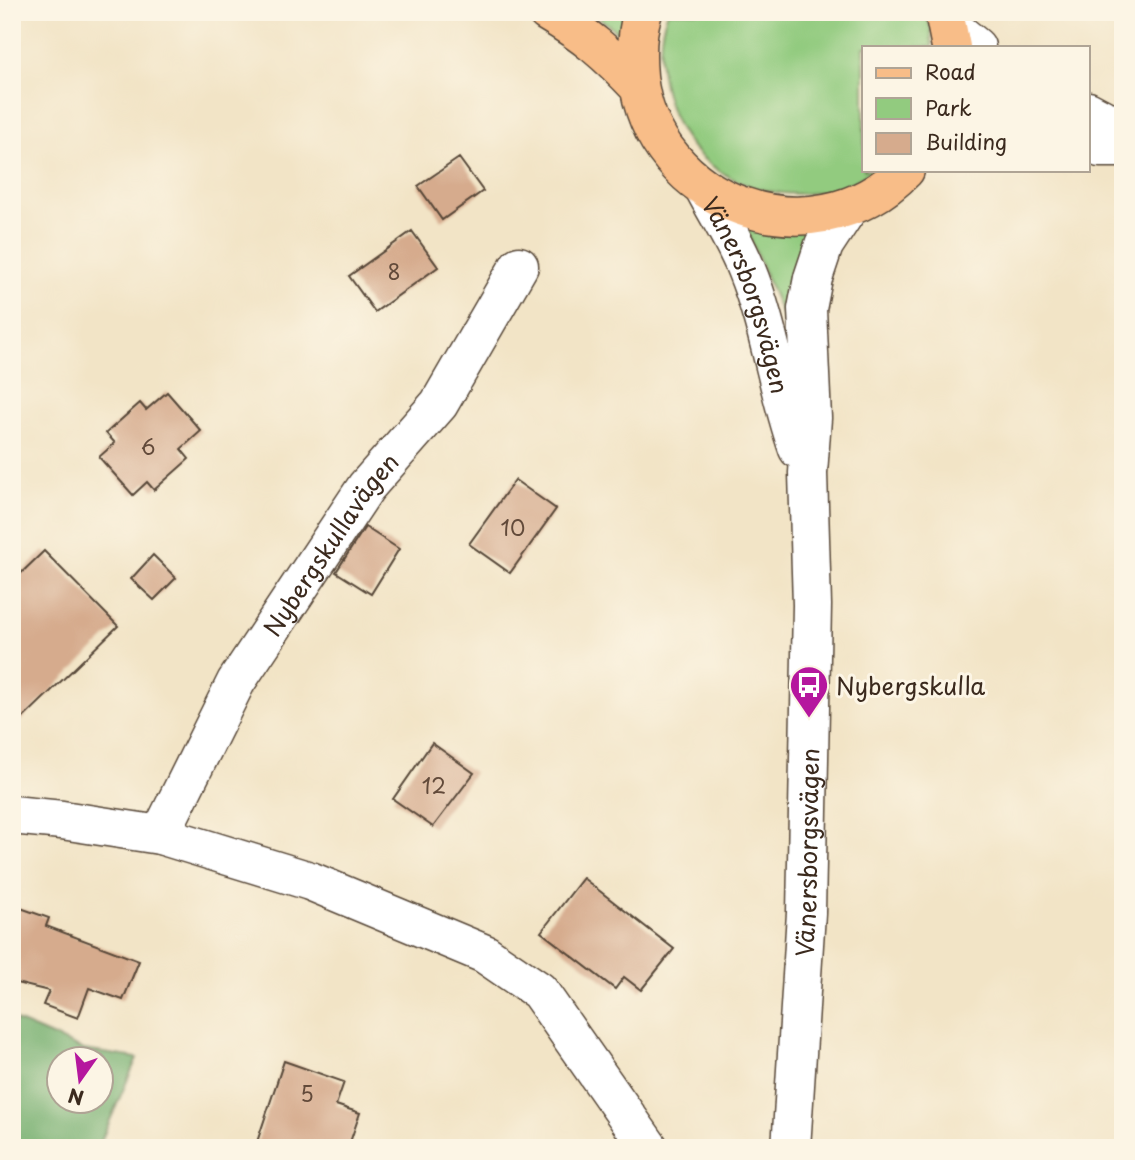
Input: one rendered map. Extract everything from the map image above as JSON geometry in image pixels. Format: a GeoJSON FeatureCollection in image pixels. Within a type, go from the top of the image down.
{"type":"FeatureCollection","features":[{"type":"Feature","properties":{"kind":"main road"},"geometry":{"type":"LineString","coordinates":[[547,12],[608,54],[639,87]]}},
{"type":"Feature","properties":{"kind":"main road","name":"Vänersborgsvägen"},"geometry":{"type":"LineString","coordinates":[[643,12],[636,58],[639,87],[649,121],[672,159],[704,188]]}},
{"type":"Feature","properties":{"kind":"main road","name":"Vänersborgsvägen"},"geometry":{"type":"LineString","coordinates":[[849,207],[885,187],[903,172]]}},
{"type":"Feature","properties":{"kind":"main road"},"geometry":{"type":"LineString","coordinates":[[704,188],[726,201],[774,215],[812,215],[849,207]]}},
{"type":"Feature","properties":{"kind":"street"},"geometry":{"type":"LineString","coordinates":[[1090,112],[1105,120],[1123,124]]}},
{"type":"Feature","properties":{"kind":"street"},"geometry":{"type":"LineString","coordinates":[[1090,142],[1100,148],[1123,148]]}},
{"type":"Feature","properties":{"kind":"street","name":"Vänersborgsvägen"},"geometry":{"type":"LineString","coordinates":[[704,188],[746,267],[770,341],[789,422],[808,474]]}},
{"type":"Feature","properties":{"kind":"street","name":"Vänersborgsvägen"},"geometry":{"type":"LineString","coordinates":[[791,1148],[806,913],[813,605],[808,474],[812,418],[807,309],[813,278],[824,246],[849,207]]}},
{"type":"Feature","properties":{"kind":"street","name":"Nybergskullavägen"},"geometry":{"type":"LineString","coordinates":[[160,835],[236,682],[366,486],[439,404],[519,266]]}},
{"type":"Feature","properties":{"kind":"street"},"geometry":{"type":"LineString","coordinates":[[12,815],[160,835],[310,881],[485,954],[539,991],[649,1148]]}},
{"type":"Feature","properties":{"kind":"green space"},"geometry":{"type":"Polygon","coordinates":[[[592,12],[627,12],[621,35],[596,15],[592,12]]]}},
{"type":"Feature","properties":{"kind":"green space"},"geometry":{"type":"Polygon","coordinates":[[[668,12],[924,12],[931,28],[932,46],[862,46],[862,172],[870,172],[829,190],[804,194],[780,193],[755,188],[732,178],[711,165],[683,134],[669,103],[661,68],[660,49],[668,12]]]}},
{"type":"Feature","properties":{"kind":"green space"},"geometry":{"type":"Polygon","coordinates":[[[744,223],[810,233],[791,337],[744,223]]]}},
{"type":"Feature","properties":{"kind":"green space"},"geometry":{"type":"Polygon","coordinates":[[[12,1019],[70,1044],[46,1044],[46,1114],[113,1114],[98,1148],[12,1148],[12,1019]]]}},
{"type":"Feature","properties":{"kind":"green space"},"geometry":{"type":"Polygon","coordinates":[[[116,1055],[137,1058],[116,1106],[116,1055]]]}},
{"type":"Feature","properties":{"kind":"building"},"geometry":{"type":"Polygon","coordinates":[[[459,158],[483,191],[442,220],[418,186],[459,158]]]}},
{"type":"Feature","properties":{"kind":"building"},"geometry":{"type":"Polygon","coordinates":[[[412,231],[438,267],[375,312],[349,276],[412,231]]]}},
{"type":"Feature","properties":{"kind":"building"},"geometry":{"type":"Polygon","coordinates":[[[167,392],[201,431],[181,449],[189,459],[154,490],[147,482],[133,495],[99,457],[115,443],[106,433],[140,403],[146,410],[167,392]]]}},
{"type":"Feature","properties":{"kind":"building"},"geometry":{"type":"Polygon","coordinates":[[[515,480],[556,509],[510,573],[469,544],[515,480]]]}},
{"type":"Feature","properties":{"kind":"building"},"geometry":{"type":"Polygon","coordinates":[[[365,527],[399,549],[371,594],[336,572],[365,527]]]}},
{"type":"Feature","properties":{"kind":"building"},"geometry":{"type":"Polygon","coordinates":[[[44,551],[118,626],[12,729],[12,582],[44,551]]]}},
{"type":"Feature","properties":{"kind":"building"},"geometry":{"type":"Polygon","coordinates":[[[153,555],[176,578],[154,600],[131,579],[153,555]]]}},
{"type":"Feature","properties":{"kind":"building"},"geometry":{"type":"Polygon","coordinates":[[[432,743],[474,773],[433,827],[393,799],[432,743]]]}},
{"type":"Feature","properties":{"kind":"building"},"geometry":{"type":"Polygon","coordinates":[[[583,878],[674,949],[641,990],[624,977],[615,989],[541,932],[583,878]]]}},
{"type":"Feature","properties":{"kind":"building"},"geometry":{"type":"Polygon","coordinates":[[[12,905],[49,918],[46,926],[139,961],[123,1000],[89,988],[78,1018],[43,1005],[49,991],[12,982],[12,905]]]}},
{"type":"Feature","properties":{"kind":"building"},"geometry":{"type":"Polygon","coordinates":[[[284,1061],[344,1082],[336,1105],[360,1113],[348,1148],[255,1148],[284,1061]]]}},
{"type":"Feature","properties":{"kind":"place","name":"Nybergskulla"},"geometry":{"type":"Point","coordinates":[809,719]}}]}
